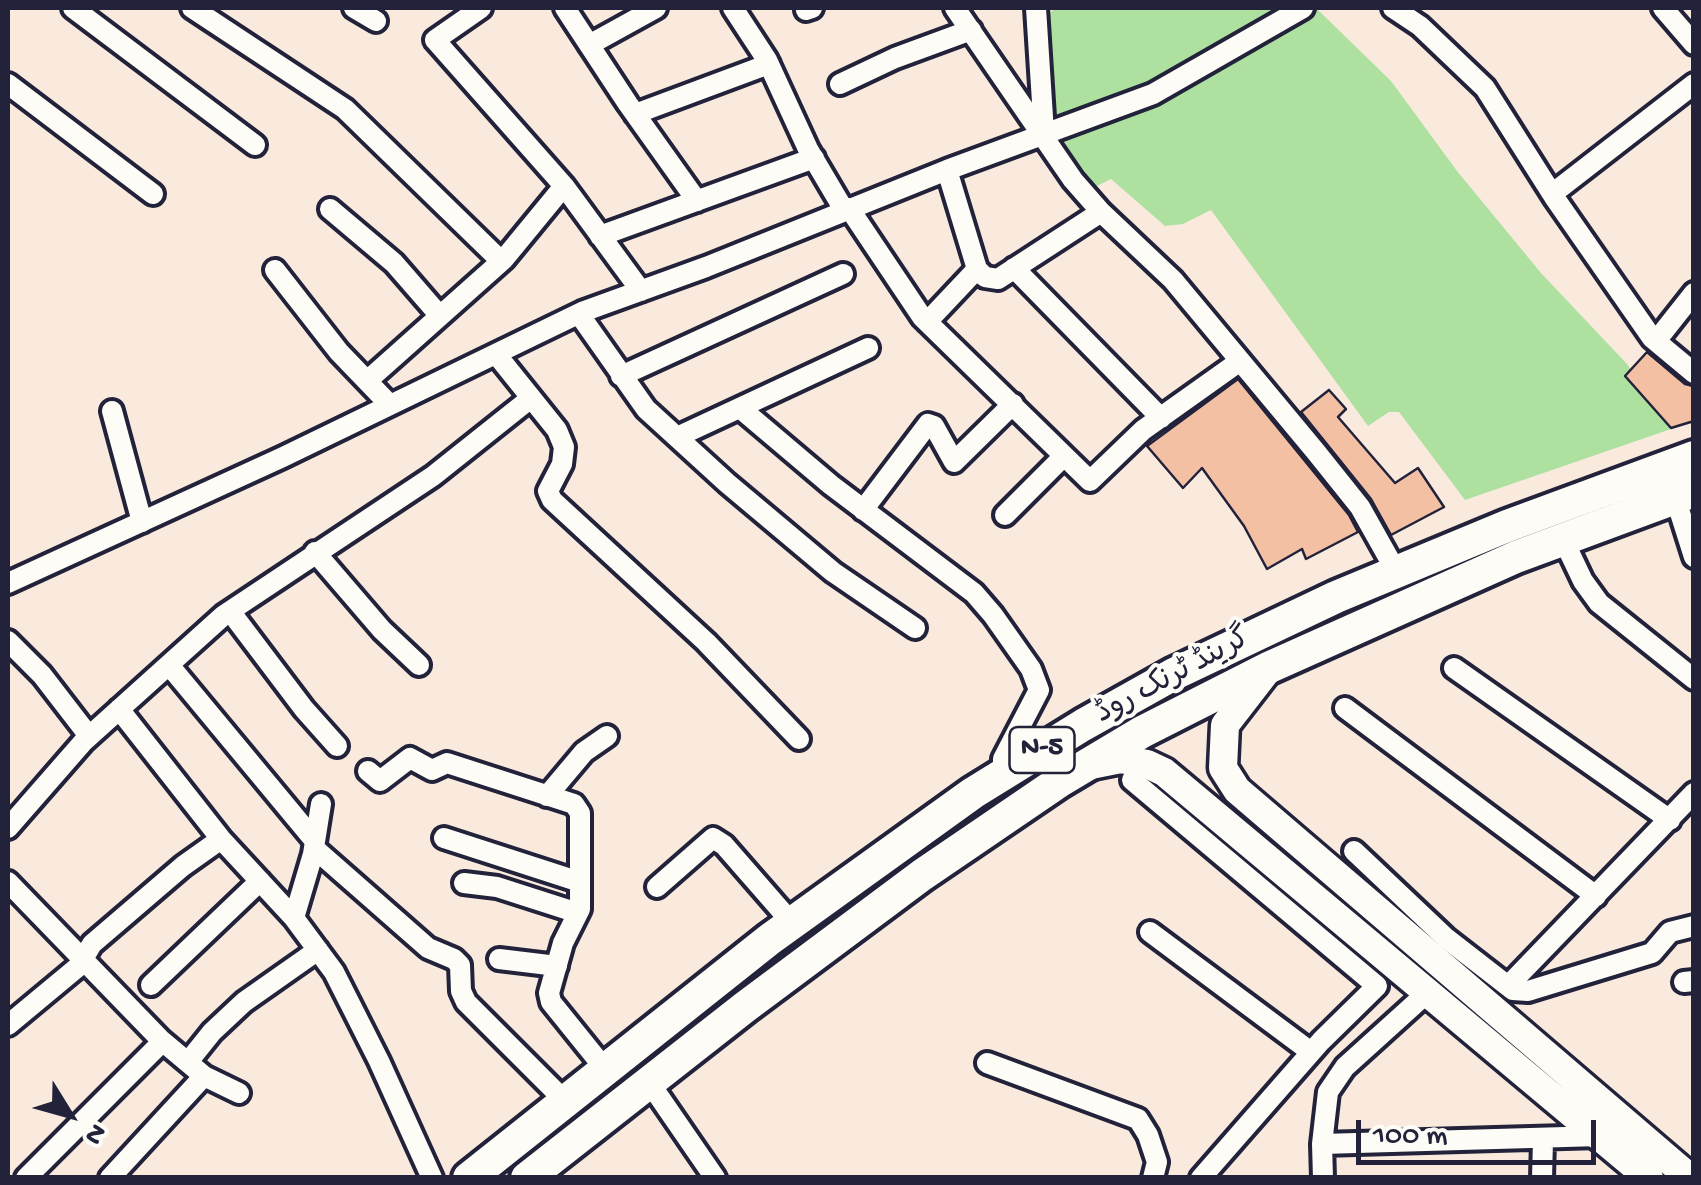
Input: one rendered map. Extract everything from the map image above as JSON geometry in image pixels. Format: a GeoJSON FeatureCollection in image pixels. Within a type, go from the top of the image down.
{"type":"FeatureCollection","features":[{"type":"Feature","properties":{"kind":"highway","name":"گرینڈ ٹرنک روڈ"},"geometry":{"type":"LineString","coordinates":[[528,1178],[922,876],[1082,768],[1142,732],[1512,541],[1694,457]]}},
{"type":"Feature","properties":{"kind":"highway","name":"گرینڈ ٹرنک روڈ"},"geometry":{"type":"LineString","coordinates":[[469,1178],[604,1069],[890,852],[1003,775],[1174,674],[1336,596],[1397,572],[1512,541],[1563,539],[1684,494]]}},
{"type":"Feature","properties":{"kind":"main road"},"geometry":{"type":"LineString","coordinates":[[1270,667],[1226,725],[1226,776],[1501,1036],[1600,1136],[1649,1178]]}},
{"type":"Feature","properties":{"kind":"main road"},"geometry":{"type":"LineString","coordinates":[[1082,768],[1121,759],[1164,772],[1428,992],[1501,1036],[1690,1178]]}},
{"type":"Feature","properties":{"kind":"street"},"geometry":{"type":"LineString","coordinates":[[73,8],[254,145]]}},
{"type":"Feature","properties":{"kind":"street"},"geometry":{"type":"LineString","coordinates":[[192,8],[345,108],[502,260]]}},
{"type":"Feature","properties":{"kind":"street"},"geometry":{"type":"LineString","coordinates":[[354,8],[376,21]]}},
{"type":"Feature","properties":{"kind":"street"},"geometry":{"type":"LineString","coordinates":[[481,8],[435,40],[564,186],[640,291]]}},
{"type":"Feature","properties":{"kind":"street"},"geometry":{"type":"LineString","coordinates":[[566,8],[697,200]]}},
{"type":"Feature","properties":{"kind":"street"},"geometry":{"type":"LineString","coordinates":[[590,44],[656,8]]}},
{"type":"Feature","properties":{"kind":"street"},"geometry":{"type":"LineString","coordinates":[[733,8],[769,64],[814,158],[927,322],[1090,481],[1143,430],[1240,361]]}},
{"type":"Feature","properties":{"kind":"street"},"geometry":{"type":"LineString","coordinates":[[956,8],[1073,180],[1173,280],[1240,361],[1360,507],[1397,572]]}},
{"type":"Feature","properties":{"kind":"street"},"geometry":{"type":"LineString","coordinates":[[1036,8],[1044,134]]}},
{"type":"Feature","properties":{"kind":"street"},"geometry":{"type":"LineString","coordinates":[[8,583],[579,314],[1153,94],[1303,8]]}},
{"type":"Feature","properties":{"kind":"street"},"geometry":{"type":"LineString","coordinates":[[1393,8],[1420,26],[1485,88],[1552,194],[1656,341],[1694,373]]}},
{"type":"Feature","properties":{"kind":"street"},"geometry":{"type":"LineString","coordinates":[[1663,8],[1694,44]]}},
{"type":"Feature","properties":{"kind":"street"},"geometry":{"type":"LineString","coordinates":[[840,84],[970,30]]}},
{"type":"Feature","properties":{"kind":"street"},"geometry":{"type":"LineString","coordinates":[[635,114],[769,64]]}},
{"type":"Feature","properties":{"kind":"street"},"geometry":{"type":"LineString","coordinates":[[8,84],[153,194]]}},
{"type":"Feature","properties":{"kind":"street"},"geometry":{"type":"LineString","coordinates":[[1552,194],[1694,84]]}},
{"type":"Feature","properties":{"kind":"street"},"geometry":{"type":"LineString","coordinates":[[600,236],[814,158]]}},
{"type":"Feature","properties":{"kind":"street"},"geometry":{"type":"LineString","coordinates":[[948,170],[976,269],[985,277],[998,279],[1101,212]]}},
{"type":"Feature","properties":{"kind":"street"},"geometry":{"type":"LineString","coordinates":[[367,382],[502,260],[564,186]]}},
{"type":"Feature","properties":{"kind":"street"},"geometry":{"type":"LineString","coordinates":[[330,209],[394,263],[440,316]]}},
{"type":"Feature","properties":{"kind":"street"},"geometry":{"type":"LineString","coordinates":[[1014,268],[1160,418]]}},
{"type":"Feature","properties":{"kind":"street"},"geometry":{"type":"LineString","coordinates":[[927,322],[976,269]]}},
{"type":"Feature","properties":{"kind":"street"},"geometry":{"type":"LineString","coordinates":[[275,270],[339,352],[390,405]]}},
{"type":"Feature","properties":{"kind":"street"},"geometry":{"type":"LineString","coordinates":[[621,376],[843,274]]}},
{"type":"Feature","properties":{"kind":"street"},"geometry":{"type":"LineString","coordinates":[[1656,341],[1694,293]]}},
{"type":"Feature","properties":{"kind":"street"},"geometry":{"type":"LineString","coordinates":[[579,314],[646,409],[833,572],[915,628]]}},
{"type":"Feature","properties":{"kind":"street"},"geometry":{"type":"LineString","coordinates":[[676,437],[868,348]]}},
{"type":"Feature","properties":{"kind":"street"},"geometry":{"type":"LineString","coordinates":[[496,354],[557,430],[564,447],[562,464],[548,491],[552,500],[706,642],[799,740]]}},
{"type":"Feature","properties":{"kind":"street"},"geometry":{"type":"LineString","coordinates":[[8,828],[89,736],[230,611],[432,476],[531,398]]}},
{"type":"Feature","properties":{"kind":"street"},"geometry":{"type":"LineString","coordinates":[[863,510],[928,424],[934,426],[954,462],[1013,404]]}},
{"type":"Feature","properties":{"kind":"street"},"geometry":{"type":"LineString","coordinates":[[740,408],[863,510],[974,593],[1031,669],[1039,690],[1037,700],[1003,759],[1003,775]]}},
{"type":"Feature","properties":{"kind":"street"},"geometry":{"type":"LineString","coordinates":[[112,411],[142,522]]}},
{"type":"Feature","properties":{"kind":"street"},"geometry":{"type":"LineString","coordinates":[[1005,514],[1064,456]]}},
{"type":"Feature","properties":{"kind":"street"},"geometry":{"type":"LineString","coordinates":[[1684,494],[1694,557]]}},
{"type":"Feature","properties":{"kind":"street"},"geometry":{"type":"LineString","coordinates":[[1563,539],[1583,582],[1599,603],[1694,679]]}},
{"type":"Feature","properties":{"kind":"street"},"geometry":{"type":"LineString","coordinates":[[315,552],[382,630],[419,665]]}},
{"type":"Feature","properties":{"kind":"street"},"geometry":{"type":"LineString","coordinates":[[230,611],[337,746]]}},
{"type":"Feature","properties":{"kind":"street"},"geometry":{"type":"LineString","coordinates":[[8,642],[42,676],[89,736]]}},
{"type":"Feature","properties":{"kind":"street"},"geometry":{"type":"LineString","coordinates":[[169,665],[314,844],[428,948],[454,959],[460,966],[461,991],[466,1002],[565,1101]]}},
{"type":"Feature","properties":{"kind":"street"},"geometry":{"type":"LineString","coordinates":[[1454,668],[1670,820]]}},
{"type":"Feature","properties":{"kind":"street"},"geometry":{"type":"LineString","coordinates":[[1345,708],[1596,896]]}},
{"type":"Feature","properties":{"kind":"street"},"geometry":{"type":"LineString","coordinates":[[119,709],[221,839],[294,918],[334,972],[432,1178]]}},
{"type":"Feature","properties":{"kind":"street"},"geometry":{"type":"LineString","coordinates":[[547,796],[584,752],[606,736]]}},
{"type":"Feature","properties":{"kind":"street"},"geometry":{"type":"LineString","coordinates":[[368,771],[384,780],[410,758],[432,770],[447,763],[574,804],[580,813],[578,914],[563,943],[549,993],[551,1002],[604,1069]]}},
{"type":"Feature","properties":{"kind":"street"},"geometry":{"type":"LineString","coordinates":[[1132,780],[1377,986],[1312,1052],[1201,1178]]}},
{"type":"Feature","properties":{"kind":"street"},"geometry":{"type":"LineString","coordinates":[[1508,986],[1694,794]]}},
{"type":"Feature","properties":{"kind":"street"},"geometry":{"type":"LineString","coordinates":[[294,918],[322,804]]}},
{"type":"Feature","properties":{"kind":"street"},"geometry":{"type":"LineString","coordinates":[[444,838],[580,882]]}},
{"type":"Feature","properties":{"kind":"street"},"geometry":{"type":"LineString","coordinates":[[657,887],[714,838],[792,924]]}},
{"type":"Feature","properties":{"kind":"street"},"geometry":{"type":"LineString","coordinates":[[8,1025],[79,966],[92,944],[182,866],[221,839]]}},
{"type":"Feature","properties":{"kind":"street"},"geometry":{"type":"LineString","coordinates":[[1354,850],[1446,938],[1508,986],[1528,991],[1652,953],[1670,932],[1694,926]]}},
{"type":"Feature","properties":{"kind":"street"},"geometry":{"type":"LineString","coordinates":[[8,882],[81,961],[196,1070],[238,1094]]}},
{"type":"Feature","properties":{"kind":"street"},"geometry":{"type":"LineString","coordinates":[[151,986],[260,882]]}},
{"type":"Feature","properties":{"kind":"street"},"geometry":{"type":"LineString","coordinates":[[464,883],[497,887],[578,914]]}},
{"type":"Feature","properties":{"kind":"street"},"geometry":{"type":"LineString","coordinates":[[1150,932],[1312,1052]]}},
{"type":"Feature","properties":{"kind":"street"},"geometry":{"type":"LineString","coordinates":[[110,1178],[196,1070],[212,1032],[244,1002],[318,950]]}},
{"type":"Feature","properties":{"kind":"street"},"geometry":{"type":"LineString","coordinates":[[499,960],[557,966]]}},
{"type":"Feature","properties":{"kind":"street"},"geometry":{"type":"LineString","coordinates":[[1323,1178],[1328,1092],[1345,1067],[1428,992]]}},
{"type":"Feature","properties":{"kind":"street"},"geometry":{"type":"LineString","coordinates":[[26,1178],[158,1046]]}},
{"type":"Feature","properties":{"kind":"street"},"geometry":{"type":"LineString","coordinates":[[987,1062],[1138,1119],[1148,1135],[1156,1162],[1153,1178]]}},
{"type":"Feature","properties":{"kind":"street"},"geometry":{"type":"LineString","coordinates":[[650,1082],[715,1178]]}},
{"type":"Feature","properties":{"kind":"street"},"geometry":{"type":"LineString","coordinates":[[1322,1144],[1600,1136]]}},
{"type":"Feature","properties":{"kind":"street"},"geometry":{"type":"LineString","coordinates":[[1542,1178],[1543,1140]]}},
{"type":"Feature","properties":{"kind":"green space"},"geometry":{"type":"Polygon","coordinates":[[[1057,8],[1316,8],[1391,81],[1457,171],[1541,273],[1627,364],[1671,429],[1465,500],[1399,412],[1389,412],[1368,426],[1211,210],[1183,224],[1165,226],[1111,179],[1093,188],[1054,132],[1046,15],[1057,8]]]}},
{"type":"Feature","properties":{"kind":"green space"},"geometry":{"type":"Polygon","coordinates":[[[1466,557],[1483,557],[1301,645],[731,1003],[706,1014],[497,1177],[480,1178],[706,998],[1048,754],[1257,651],[1466,557]]]}},
{"type":"Feature","properties":{"kind":"building"},"geometry":{"type":"Polygon","coordinates":[[[1647,352],[1685,384],[1694,386],[1694,421],[1671,428],[1625,376],[1647,352]]]}},
{"type":"Feature","properties":{"kind":"building"},"geometry":{"type":"Polygon","coordinates":[[[1238,379],[1349,515],[1358,532],[1306,559],[1302,549],[1267,569],[1244,526],[1202,468],[1183,488],[1147,446],[1238,379]]]}},
{"type":"Feature","properties":{"kind":"building"},"geometry":{"type":"Polygon","coordinates":[[[1329,390],[1346,409],[1338,417],[1395,483],[1418,468],[1444,507],[1391,535],[1371,499],[1301,412],[1329,390]]]}}]}
